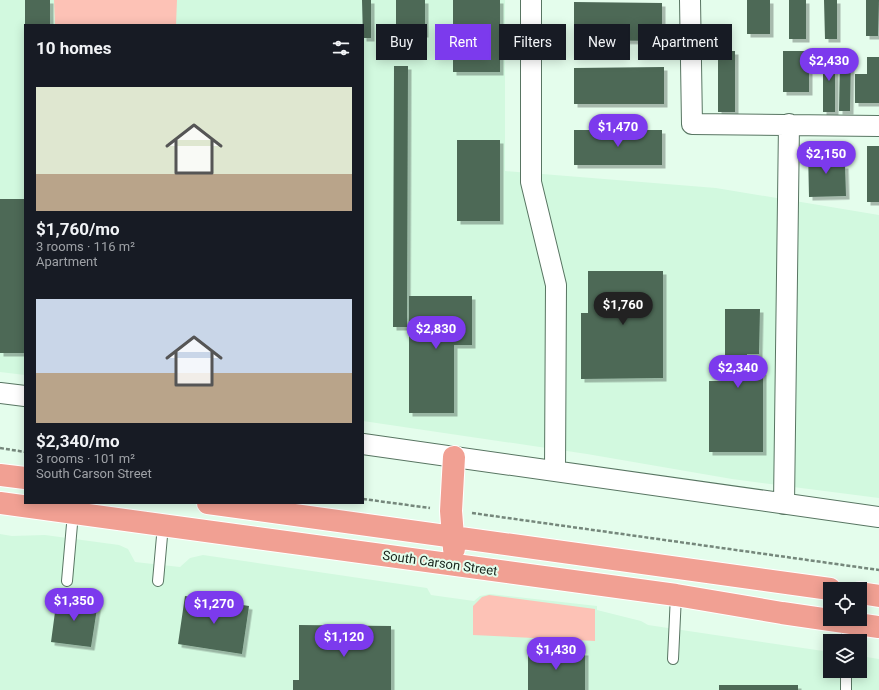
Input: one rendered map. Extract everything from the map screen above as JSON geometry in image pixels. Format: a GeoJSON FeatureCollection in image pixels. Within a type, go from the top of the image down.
{"type":"FeatureCollection","features":[{"type":"Feature","properties":{"kind":"main road"},"geometry":{"type":"LineString","coordinates":[[454,457],[451,500],[456,565]]}},
{"type":"Feature","properties":{"kind":"main road"},"geometry":{"type":"LineString","coordinates":[[0,475],[24,478]]}},
{"type":"Feature","properties":{"kind":"main road","name":"South Carson Street"},"geometry":{"type":"LineString","coordinates":[[0,503],[676,595],[782,613],[846,632],[879,627]]}},
{"type":"Feature","properties":{"kind":"main road"},"geometry":{"type":"LineString","coordinates":[[215,504],[823,588]]}},
{"type":"Feature","properties":{"kind":"main road"},"geometry":{"type":"LineString","coordinates":[[867,594],[879,596]]}},
{"type":"Feature","properties":{"kind":"street"},"geometry":{"type":"LineString","coordinates":[[531,0],[531,182],[556,285],[555,471]]}},
{"type":"Feature","properties":{"kind":"street"},"geometry":{"type":"LineString","coordinates":[[690,0],[692,124],[879,126]]}},
{"type":"Feature","properties":{"kind":"street"},"geometry":{"type":"LineString","coordinates":[[784,504],[789,124]]}},
{"type":"Feature","properties":{"kind":"street"},"geometry":{"type":"LineString","coordinates":[[0,393],[24,396]]}},
{"type":"Feature","properties":{"kind":"street"},"geometry":{"type":"LineString","coordinates":[[364,444],[879,517]]}},
{"type":"Feature","properties":{"kind":"lane"},"geometry":{"type":"LineString","coordinates":[[67,581],[73,513]]}},
{"type":"Feature","properties":{"kind":"lane"},"geometry":{"type":"LineString","coordinates":[[158,581],[163,525]]}},
{"type":"Feature","properties":{"kind":"lane"},"geometry":{"type":"LineString","coordinates":[[673,659],[676,595]]}},
{"type":"Feature","properties":{"kind":"lane"},"geometry":{"type":"LineString","coordinates":[[846,678],[846,690]]}},
{"type":"Feature","properties":{"kind":"path"},"geometry":{"type":"LineString","coordinates":[[0,448],[24,452]]}},
{"type":"Feature","properties":{"kind":"path"},"geometry":{"type":"LineString","coordinates":[[364,498],[410,505]]}},
{"type":"Feature","properties":{"kind":"path"},"geometry":{"type":"LineString","coordinates":[[485,515],[879,570]]}},
{"type":"Feature","properties":{"kind":"shaded area"},"geometry":{"type":"Polygon","coordinates":[[[0,0],[505,0],[505,24],[499,24],[499,60],[505,60],[505,171],[716,188],[879,215],[879,498],[732,479],[587,454],[364,421],[364,24],[24,24],[24,375],[0,372],[0,0]]]}},
{"type":"Feature","properties":{"kind":"shaded area"},"geometry":{"type":"Polygon","coordinates":[[[54,0],[177,0],[176,24],[55,24],[54,0]]]}},
{"type":"Feature","properties":{"kind":"shaded area"},"geometry":{"type":"Polygon","coordinates":[[[0,534],[12,536],[45,535],[119,545],[128,549],[135,562],[180,567],[190,558],[203,555],[427,588],[431,595],[474,601],[480,596],[490,594],[597,606],[597,610],[641,621],[648,625],[823,651],[823,678],[867,678],[867,657],[879,659],[879,690],[0,690],[0,534]]]}},
{"type":"Feature","properties":{"kind":"shaded area"},"geometry":{"type":"Polygon","coordinates":[[[489,595],[595,609],[595,641],[473,635],[473,606],[482,597],[489,595]]]}},
{"type":"Feature","properties":{"kind":"building"},"geometry":{"type":"Polygon","coordinates":[[[25,0],[50,0],[50,24],[25,24],[25,0]]]}},
{"type":"Feature","properties":{"kind":"building"},"geometry":{"type":"Polygon","coordinates":[[[362,0],[371,0],[371,38],[364,38],[364,24],[363,24],[362,0]]]}},
{"type":"Feature","properties":{"kind":"building"},"geometry":{"type":"Polygon","coordinates":[[[396,0],[425,0],[425,24],[396,24],[396,0]]]}},
{"type":"Feature","properties":{"kind":"building"},"geometry":{"type":"Polygon","coordinates":[[[453,0],[500,0],[500,72],[453,72],[453,60],[491,60],[491,24],[453,24],[453,0]]]}},
{"type":"Feature","properties":{"kind":"building"},"geometry":{"type":"Polygon","coordinates":[[[747,0],[770,0],[770,34],[747,34],[747,0]]]}},
{"type":"Feature","properties":{"kind":"building"},"geometry":{"type":"Polygon","coordinates":[[[789,0],[806,0],[806,39],[789,39],[789,0]]]}},
{"type":"Feature","properties":{"kind":"building"},"geometry":{"type":"Polygon","coordinates":[[[824,0],[837,0],[837,39],[825,39],[824,0]]]}},
{"type":"Feature","properties":{"kind":"building"},"geometry":{"type":"Polygon","coordinates":[[[866,0],[879,0],[878,36],[866,36],[866,0]]]}},
{"type":"Feature","properties":{"kind":"building"},"geometry":{"type":"Polygon","coordinates":[[[574,2],[662,3],[662,24],[638,24],[638,41],[630,41],[630,24],[574,24],[574,2]]]}},
{"type":"Feature","properties":{"kind":"building"},"geometry":{"type":"Polygon","coordinates":[[[732,51],[735,51],[735,112],[718,112],[718,60],[732,60],[732,51]]]}},
{"type":"Feature","properties":{"kind":"building"},"geometry":{"type":"Polygon","coordinates":[[[783,51],[809,51],[809,92],[783,92],[783,51]]]}},
{"type":"Feature","properties":{"kind":"building"},"geometry":{"type":"Polygon","coordinates":[[[823,53],[835,53],[835,112],[823,112],[823,53]]]}},
{"type":"Feature","properties":{"kind":"building"},"geometry":{"type":"Polygon","coordinates":[[[840,53],[851,53],[850,111],[839,111],[840,53]]]}},
{"type":"Feature","properties":{"kind":"building"},"geometry":{"type":"Polygon","coordinates":[[[867,57],[879,57],[879,103],[855,103],[855,74],[867,74],[867,57]]]}},
{"type":"Feature","properties":{"kind":"building"},"geometry":{"type":"Polygon","coordinates":[[[394,66],[408,66],[407,327],[393,327],[394,66]]]}},
{"type":"Feature","properties":{"kind":"building"},"geometry":{"type":"Polygon","coordinates":[[[664,67],[664,104],[574,104],[574,68],[664,67]]]}},
{"type":"Feature","properties":{"kind":"building"},"geometry":{"type":"Polygon","coordinates":[[[574,130],[662,130],[662,165],[574,165],[574,130]]]}},
{"type":"Feature","properties":{"kind":"building"},"geometry":{"type":"Polygon","coordinates":[[[457,140],[500,140],[500,221],[457,221],[457,140]]]}},
{"type":"Feature","properties":{"kind":"building"},"geometry":{"type":"Polygon","coordinates":[[[867,146],[879,146],[879,202],[867,202],[867,146]]]}},
{"type":"Feature","properties":{"kind":"building"},"geometry":{"type":"Polygon","coordinates":[[[834,149],[835,165],[845,165],[846,196],[809,197],[808,150],[834,149]]]}},
{"type":"Feature","properties":{"kind":"building"},"geometry":{"type":"Polygon","coordinates":[[[0,199],[24,199],[24,353],[0,353],[0,199]]]}},
{"type":"Feature","properties":{"kind":"building"},"geometry":{"type":"Polygon","coordinates":[[[588,271],[663,271],[663,378],[581,379],[581,313],[588,313],[588,271]]]}},
{"type":"Feature","properties":{"kind":"building"},"geometry":{"type":"Polygon","coordinates":[[[409,296],[472,296],[472,345],[454,345],[454,413],[409,413],[409,296]]]}},
{"type":"Feature","properties":{"kind":"building"},"geometry":{"type":"Polygon","coordinates":[[[725,309],[760,309],[759,354],[747,354],[747,371],[763,371],[763,452],[709,452],[709,381],[725,381],[725,309]]]}},
{"type":"Feature","properties":{"kind":"building"},"geometry":{"type":"Polygon","coordinates":[[[185,596],[249,606],[242,654],[178,644],[185,596]]]}},
{"type":"Feature","properties":{"kind":"building"},"geometry":{"type":"Polygon","coordinates":[[[57,597],[98,602],[91,647],[51,642],[57,597]]]}},
{"type":"Feature","properties":{"kind":"building"},"geometry":{"type":"Polygon","coordinates":[[[299,625],[391,626],[391,690],[293,690],[293,680],[299,680],[299,625]]]}},
{"type":"Feature","properties":{"kind":"building"},"geometry":{"type":"Polygon","coordinates":[[[528,651],[585,652],[585,690],[528,690],[528,651]]]}},
{"type":"Feature","properties":{"kind":"building"},"geometry":{"type":"Polygon","coordinates":[[[719,685],[798,685],[798,690],[719,690],[719,685]]]}}]}
